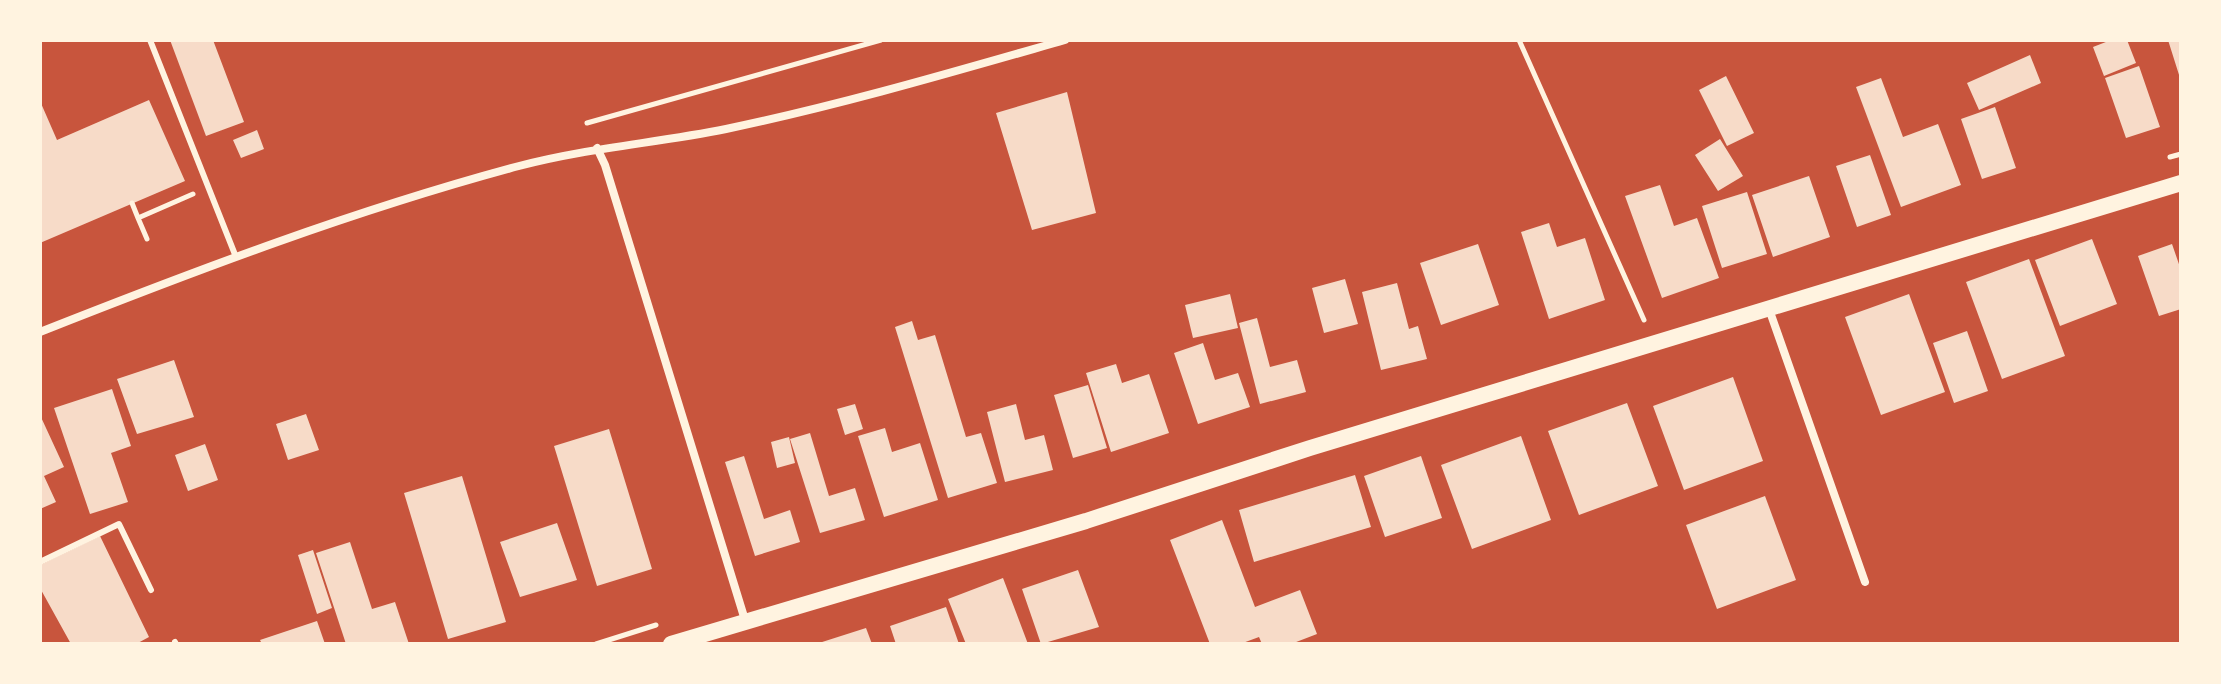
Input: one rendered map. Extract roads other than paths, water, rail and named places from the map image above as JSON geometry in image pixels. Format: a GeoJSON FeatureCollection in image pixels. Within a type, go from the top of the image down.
{"type":"FeatureCollection","features":[{"type":"Feature","properties":{"kind":"main road"},"geometry":{"type":"LineString","coordinates":[[671,644],[1086,521],[1310,448],[2181,183]]}},
{"type":"Feature","properties":{"kind":"street"},"geometry":{"type":"LineString","coordinates":[[40,332],[350,217],[519,166],[597,148],[722,130],[831,106],[1065,40]]}},
{"type":"Feature","properties":{"kind":"street"},"geometry":{"type":"LineString","coordinates":[[597,148],[616,200],[745,620]]}},
{"type":"Feature","properties":{"kind":"street"},"geometry":{"type":"LineString","coordinates":[[1769,309],[1865,582]]}},
{"type":"Feature","properties":{"kind":"lane"},"geometry":{"type":"LineString","coordinates":[[150,40],[236,257]]}},
{"type":"Feature","properties":{"kind":"lane"},"geometry":{"type":"LineString","coordinates":[[40,562],[119,524],[151,590]]}}]}
